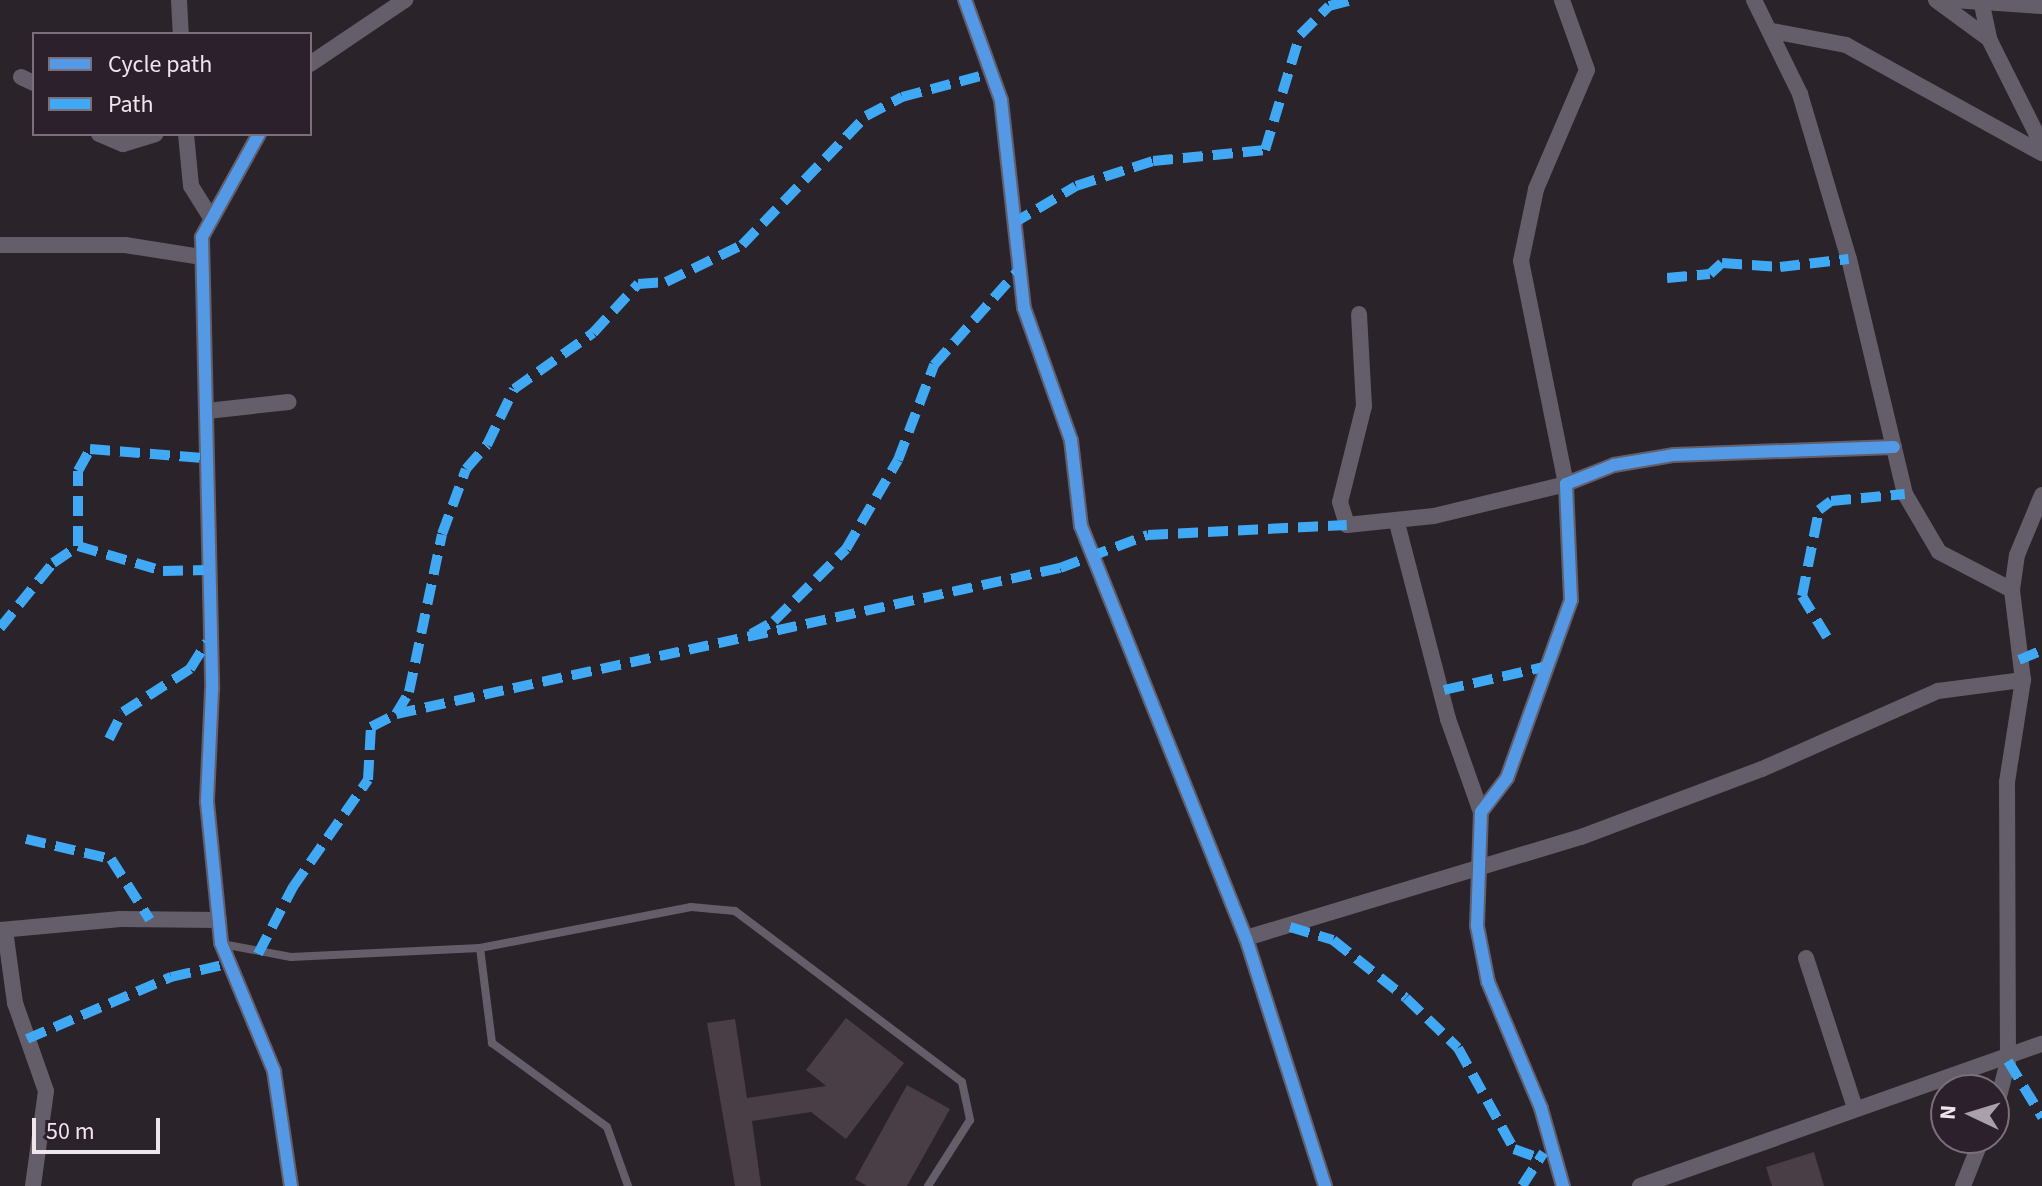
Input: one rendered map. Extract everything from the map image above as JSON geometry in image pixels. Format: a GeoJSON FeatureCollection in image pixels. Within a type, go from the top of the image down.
{"type":"FeatureCollection","features":[{"type":"Feature","properties":{"kind":"street"},"geometry":{"type":"LineString","coordinates":[[179,0],[181,32]]}},
{"type":"Feature","properties":{"kind":"street"},"geometry":{"type":"LineString","coordinates":[[312,63],[405,0]]}},
{"type":"Feature","properties":{"kind":"street"},"geometry":{"type":"LineString","coordinates":[[965,0],[1001,100],[1024,308],[1071,440],[1081,526],[1246,938],[1325,1186]]}},
{"type":"Feature","properties":{"kind":"street"},"geometry":{"type":"LineString","coordinates":[[1481,812],[1507,778],[1566,622],[1572,577],[1566,484],[1521,261],[1536,189],[1587,70],[1562,0]]}},
{"type":"Feature","properties":{"kind":"street"},"geometry":{"type":"LineString","coordinates":[[1754,0],[1772,31],[1800,94],[1849,259],[1894,447],[1927,539],[1954,565],[2012,590]]}},
{"type":"Feature","properties":{"kind":"street"},"geometry":{"type":"LineString","coordinates":[[1936,0],[1989,39]]}},
{"type":"Feature","properties":{"kind":"street"},"geometry":{"type":"LineString","coordinates":[[1953,0],[2042,6]]}},
{"type":"Feature","properties":{"kind":"street"},"geometry":{"type":"LineString","coordinates":[[1981,1],[1989,39],[2042,145]]}},
{"type":"Feature","properties":{"kind":"street"},"geometry":{"type":"LineString","coordinates":[[1772,31],[1846,45],[2042,153]]}},
{"type":"Feature","properties":{"kind":"street"},"geometry":{"type":"LineString","coordinates":[[104,136],[123,144],[149,136]]}},
{"type":"Feature","properties":{"kind":"street"},"geometry":{"type":"LineString","coordinates":[[186,136],[191,186],[209,215]]}},
{"type":"Feature","properties":{"kind":"street"},"geometry":{"type":"LineString","coordinates":[[258,136],[209,215],[202,257],[207,411],[207,802],[221,943],[271,1060],[291,1186]]}},
{"type":"Feature","properties":{"kind":"street"},"geometry":{"type":"LineString","coordinates":[[0,245],[125,245],[202,257]]}},
{"type":"Feature","properties":{"kind":"street"},"geometry":{"type":"LineString","coordinates":[[1359,314],[1364,406],[1339,513],[1347,525],[1397,523],[1566,484],[1614,465],[1674,455],[1894,447]]}},
{"type":"Feature","properties":{"kind":"street"},"geometry":{"type":"LineString","coordinates":[[207,411],[289,402]]}},
{"type":"Feature","properties":{"kind":"street"},"geometry":{"type":"LineString","coordinates":[[2005,1074],[2008,1061],[2007,782],[2023,680],[2012,590],[2017,555],[2042,495]]}},
{"type":"Feature","properties":{"kind":"street"},"geometry":{"type":"LineString","coordinates":[[1397,523],[1481,812],[1477,926],[1488,982],[1541,1108],[1563,1186]]}},
{"type":"Feature","properties":{"kind":"street"},"geometry":{"type":"LineString","coordinates":[[1246,938],[1456,872],[1480,872],[1762,769],[1938,691],[2023,680]]}},
{"type":"Feature","properties":{"kind":"street"},"geometry":{"type":"LineString","coordinates":[[33,1186],[46,1091],[15,1003],[2,930],[120,919],[219,920]]}},
{"type":"Feature","properties":{"kind":"street"},"geometry":{"type":"LineString","coordinates":[[1806,958],[1855,1108]]}},
{"type":"Feature","properties":{"kind":"street"},"geometry":{"type":"LineString","coordinates":[[1640,1186],[1855,1108],[2008,1061],[2042,1044]]}},
{"type":"Feature","properties":{"kind":"street"},"geometry":{"type":"LineString","coordinates":[[1963,1186],[1976,1154]]}},
{"type":"Feature","properties":{"kind":"lane"},"geometry":{"type":"LineString","coordinates":[[221,943],[291,957],[480,948],[701,906],[745,916],[962,1082],[970,1120],[928,1186]]}},
{"type":"Feature","properties":{"kind":"lane"},"geometry":{"type":"LineString","coordinates":[[480,948],[492,1043],[607,1127],[628,1186]]}},
{"type":"Feature","properties":{"kind":"building"},"geometry":{"type":"Polygon","coordinates":[[[846,1018],[904,1063],[846,1139],[811,1112],[752,1121],[761,1186],[735,1186],[707,1023],[735,1019],[747,1098],[826,1086],[806,1070],[846,1018]]]}},
{"type":"Feature","properties":{"kind":"building"},"geometry":{"type":"Polygon","coordinates":[[[907,1085],[950,1109],[907,1186],[867,1186],[855,1179],[907,1085]]]}},
{"type":"Feature","properties":{"kind":"building"},"geometry":{"type":"Polygon","coordinates":[[[1814,1152],[1824,1186],[1772,1186],[1766,1167],[1814,1152]]]}},
{"type":"Feature","properties":{"kind":"marked path"},"geometry":{"type":"LineString","coordinates":[[1012,224],[1076,186],[1153,161],[1265,150],[1300,35],[1329,6],[1351,0]]}},
{"type":"Feature","properties":{"kind":"marked path"},"geometry":{"type":"LineString","coordinates":[[258,954],[293,887],[368,780],[371,727],[396,714],[409,692],[442,534],[466,469],[487,445],[514,389],[593,333],[638,284],[666,282],[742,245],[866,116],[902,97],[995,72]]}},
{"type":"Feature","properties":{"kind":"marked path"},"geometry":{"type":"LineString","coordinates":[[1667,278],[1710,274],[1722,263],[1780,267],[1849,259]]}},
{"type":"Feature","properties":{"kind":"marked path"},"geometry":{"type":"LineString","coordinates":[[751,634],[774,621],[846,549],[898,460],[934,365],[1017,272]]}},
{"type":"Feature","properties":{"kind":"marked path"},"geometry":{"type":"LineString","coordinates":[[78,546],[78,471],[90,449],[203,458]]}},
{"type":"Feature","properties":{"kind":"marked path"},"geometry":{"type":"LineString","coordinates":[[1827,637],[1802,596],[1819,510],[1831,501],[1905,494]]}},
{"type":"Feature","properties":{"kind":"marked path"},"geometry":{"type":"LineString","coordinates":[[396,714],[1060,568],[1148,535],[1347,525]]}},
{"type":"Feature","properties":{"kind":"marked path"},"geometry":{"type":"LineString","coordinates":[[0,628],[53,563],[78,546],[163,571],[208,570]]}},
{"type":"Feature","properties":{"kind":"marked path"},"geometry":{"type":"LineString","coordinates":[[109,739],[123,712],[190,669],[207,642]]}},
{"type":"Feature","properties":{"kind":"marked path"},"geometry":{"type":"LineString","coordinates":[[2019,660],[2042,650]]}},
{"type":"Feature","properties":{"kind":"marked path"},"geometry":{"type":"LineString","coordinates":[[1444,690],[1548,666]]}},
{"type":"Feature","properties":{"kind":"marked path"},"geometry":{"type":"LineString","coordinates":[[26,839],[111,859],[150,920]]}},
{"type":"Feature","properties":{"kind":"marked path"},"geometry":{"type":"LineString","coordinates":[[1290,927],[1333,940],[1406,998],[1458,1048],[1514,1149],[1539,1158]]}},
{"type":"Feature","properties":{"kind":"marked path"},"geometry":{"type":"LineString","coordinates":[[27,1039],[171,977],[227,964]]}},
{"type":"Feature","properties":{"kind":"marked path"},"geometry":{"type":"LineString","coordinates":[[2008,1061],[2042,1117]]}},
{"type":"Feature","properties":{"kind":"marked path"},"geometry":{"type":"LineString","coordinates":[[1522,1186],[1544,1152]]}},
{"type":"Feature","properties":{"kind":"cycle path"},"geometry":{"type":"LineString","coordinates":[[965,0],[1001,100],[1024,308],[1071,440],[1081,526],[1246,938],[1325,1186]]}},
{"type":"Feature","properties":{"kind":"cycle path"},"geometry":{"type":"LineString","coordinates":[[258,136],[202,237],[212,690],[207,802],[221,943],[274,1071],[291,1186]]}},
{"type":"Feature","properties":{"kind":"cycle path"},"geometry":{"type":"LineString","coordinates":[[1563,1186],[1541,1108],[1488,982],[1477,926],[1481,812],[1507,778],[1571,600],[1566,484],[1614,465],[1674,455],[1894,447]]}}]}
